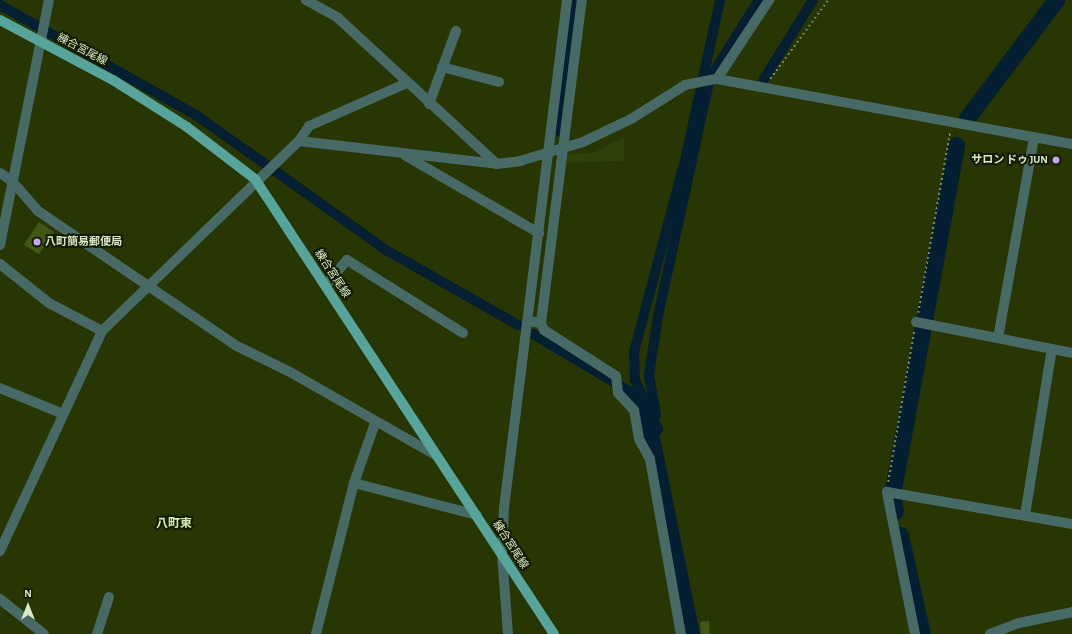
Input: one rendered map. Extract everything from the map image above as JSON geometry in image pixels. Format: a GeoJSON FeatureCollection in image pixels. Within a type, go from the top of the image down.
{"type":"FeatureCollection","features":[{"type":"Feature","properties":{"kind":"main road","name":"練合宮尾線"},"geometry":{"type":"LineString","coordinates":[[0,20],[113,80],[187,127],[256,179],[554,634]]}},
{"type":"Feature","properties":{"kind":"street"},"geometry":{"type":"LineString","coordinates":[[0,245],[38,40],[49,0]]}},
{"type":"Feature","properties":{"kind":"street"},"geometry":{"type":"LineString","coordinates":[[306,0],[338,18],[429,104],[497,164]]}},
{"type":"Feature","properties":{"kind":"street"},"geometry":{"type":"LineString","coordinates":[[508,634],[502,554],[504,508],[567,0]]}},
{"type":"Feature","properties":{"kind":"street"},"geometry":{"type":"LineString","coordinates":[[582,0],[541,323],[544,330],[616,376],[618,393],[634,410],[639,439],[650,459],[681,634]]}},
{"type":"Feature","properties":{"kind":"street"},"geometry":{"type":"LineString","coordinates":[[715,79],[769,0]]}},
{"type":"Feature","properties":{"kind":"street"},"geometry":{"type":"LineString","coordinates":[[429,104],[456,31]]}},
{"type":"Feature","properties":{"kind":"street"},"geometry":{"type":"LineString","coordinates":[[442,67],[499,82]]}},
{"type":"Feature","properties":{"kind":"street"},"geometry":{"type":"LineString","coordinates":[[299,141],[497,164],[563,149],[631,119],[692,81],[715,79],[952,124],[1072,144]]}},
{"type":"Feature","properties":{"kind":"street"},"geometry":{"type":"LineString","coordinates":[[0,551],[102,331],[256,179],[299,141],[309,126],[407,83]]}},
{"type":"Feature","properties":{"kind":"street"},"geometry":{"type":"LineString","coordinates":[[998,338],[1034,137]]}},
{"type":"Feature","properties":{"kind":"street"},"geometry":{"type":"LineString","coordinates":[[402,154],[539,233]]}},
{"type":"Feature","properties":{"kind":"street"},"geometry":{"type":"LineString","coordinates":[[0,173],[12,181],[38,212],[237,346],[290,372],[375,423],[437,456]]}},
{"type":"Feature","properties":{"kind":"street"},"geometry":{"type":"LineString","coordinates":[[326,285],[347,260],[463,333]]}},
{"type":"Feature","properties":{"kind":"street"},"geometry":{"type":"LineString","coordinates":[[0,264],[50,303],[102,331]]}},
{"type":"Feature","properties":{"kind":"street"},"geometry":{"type":"LineString","coordinates":[[528,322],[541,323]]}},
{"type":"Feature","properties":{"kind":"street"},"geometry":{"type":"LineString","coordinates":[[916,322],[1072,353]]}},
{"type":"Feature","properties":{"kind":"street"},"geometry":{"type":"LineString","coordinates":[[1025,515],[1052,349]]}},
{"type":"Feature","properties":{"kind":"street"},"geometry":{"type":"LineString","coordinates":[[0,388],[63,414]]}},
{"type":"Feature","properties":{"kind":"street"},"geometry":{"type":"LineString","coordinates":[[316,634],[354,483],[375,423]]}},
{"type":"Feature","properties":{"kind":"street"},"geometry":{"type":"LineString","coordinates":[[354,483],[477,515]]}},
{"type":"Feature","properties":{"kind":"street"},"geometry":{"type":"LineString","coordinates":[[915,634],[887,492],[1072,524]]}},
{"type":"Feature","properties":{"kind":"street"},"geometry":{"type":"LineString","coordinates":[[97,634],[109,597]]}},
{"type":"Feature","properties":{"kind":"street"},"geometry":{"type":"LineString","coordinates":[[0,599],[44,634]]}},
{"type":"Feature","properties":{"kind":"street"},"geometry":{"type":"LineString","coordinates":[[990,634],[1019,623],[1072,612]]}},
{"type":"Feature","properties":{"kind":"path"},"geometry":{"type":"LineString","coordinates":[[763,89],[828,0]]}},
{"type":"Feature","properties":{"kind":"path"},"geometry":{"type":"LineString","coordinates":[[887,492],[952,124]]}},
{"type":"Feature","properties":{"kind":"shaded area"},"geometry":{"type":"Polygon","coordinates":[[[624,137],[624,161],[567,162],[567,155],[595,152],[624,137]]]}},
{"type":"Feature","properties":{"kind":"building"},"geometry":{"type":"Polygon","coordinates":[[[39,222],[54,232],[39,254],[24,244],[39,222]]]}},
{"type":"Feature","properties":{"kind":"building"},"geometry":{"type":"Polygon","coordinates":[[[709,621],[710,634],[701,634],[700,622],[709,621]]]}},
{"type":"Feature","properties":{"kind":"waterway"},"geometry":{"type":"LineString","coordinates":[[560,132],[576,0]]}},
{"type":"Feature","properties":{"kind":"waterway"},"geometry":{"type":"LineString","coordinates":[[653,437],[658,429],[635,380],[634,352],[686,156],[720,0]]}},
{"type":"Feature","properties":{"kind":"waterway"},"geometry":{"type":"LineString","coordinates":[[656,415],[649,375],[658,316],[710,78],[759,0]]}},
{"type":"Feature","properties":{"kind":"waterway"},"geometry":{"type":"LineString","coordinates":[[764,79],[813,0]]}},
{"type":"Feature","properties":{"kind":"waterway"},"geometry":{"type":"LineString","coordinates":[[967,118],[1056,0]]}},
{"type":"Feature","properties":{"kind":"waterway"},"geometry":{"type":"LineString","coordinates":[[0,5],[196,115],[386,250],[518,325]]}},
{"type":"Feature","properties":{"kind":"waterway"},"geometry":{"type":"LineString","coordinates":[[895,511],[892,495],[956,145]]}},
{"type":"Feature","properties":{"kind":"waterway"},"geometry":{"type":"LineString","coordinates":[[533,334],[629,391],[647,418]]}},
{"type":"Feature","properties":{"kind":"waterway"},"geometry":{"type":"LineString","coordinates":[[647,418],[691,634]]}},
{"type":"Feature","properties":{"kind":"waterway"},"geometry":{"type":"LineString","coordinates":[[900,535],[922,634]]}},
{"type":"Feature","properties":{"kind":"place","name":"サロン ドゥ JUN"},"geometry":{"type":"Point","coordinates":[1056,160]}},
{"type":"Feature","properties":{"kind":"place","name":"八町簡易郵便局"},"geometry":{"type":"Point","coordinates":[37,242]}},
{"type":"Feature","properties":{"kind":"district","name":"八町東"},"geometry":{"type":"Point","coordinates":[174,524]}}]}
